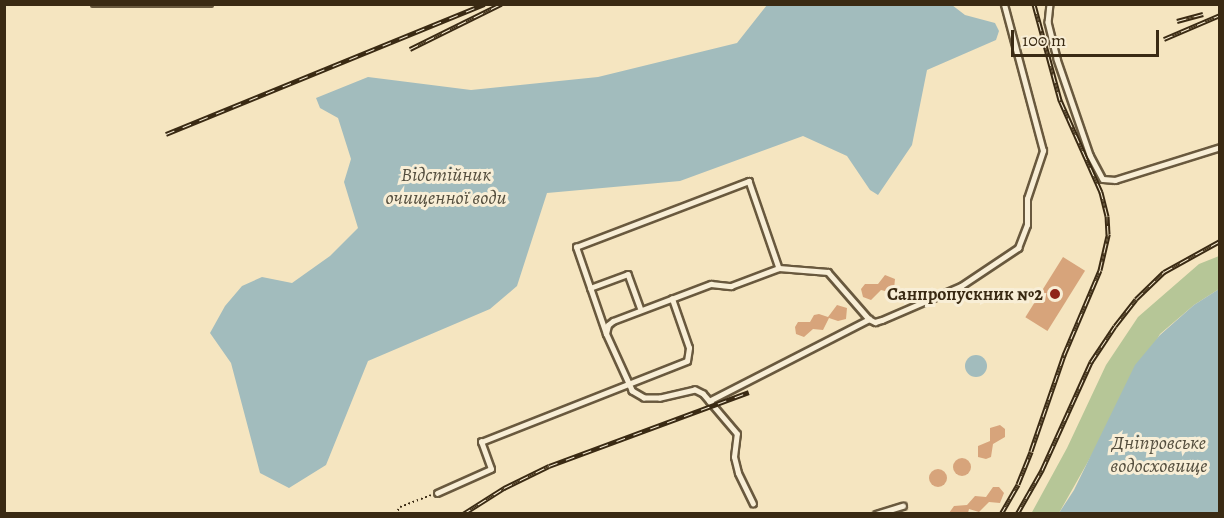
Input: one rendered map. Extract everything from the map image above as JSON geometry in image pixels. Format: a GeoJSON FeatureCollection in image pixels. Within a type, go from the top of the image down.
{"type":"FeatureCollection","features":[{"type":"Feature","properties":{"kind":"lane"},"geometry":{"type":"LineString","coordinates":[[94,4],[210,4]]}},
{"type":"Feature","properties":{"kind":"lane"},"geometry":{"type":"LineString","coordinates":[[709,401],[869,319],[882,320],[961,286],[1018,248],[1025,236],[1027,199],[1043,151],[1004,4]]}},
{"type":"Feature","properties":{"kind":"lane"},"geometry":{"type":"LineString","coordinates":[[1050,4],[1048,22],[1057,59],[1090,155],[1103,179],[1108,182],[1124,178],[1220,147]]}},
{"type":"Feature","properties":{"kind":"lane"},"geometry":{"type":"LineString","coordinates":[[753,504],[738,473],[734,457],[737,434],[703,394],[695,390],[660,398],[644,398],[632,391],[606,334],[576,247],[749,181],[779,268]]}},
{"type":"Feature","properties":{"kind":"lane"},"geometry":{"type":"LineString","coordinates":[[606,334],[613,321],[641,310],[711,284],[731,286],[779,268],[828,272],[869,319]]}},
{"type":"Feature","properties":{"kind":"lane"},"geometry":{"type":"LineString","coordinates":[[590,288],[628,274],[641,310]]}},
{"type":"Feature","properties":{"kind":"lane"},"geometry":{"type":"LineString","coordinates":[[437,493],[491,469],[481,442],[687,360],[690,356],[672,299]]}},
{"type":"Feature","properties":{"kind":"lane"},"geometry":{"type":"LineString","coordinates":[[876,513],[903,506]]}},
{"type":"Feature","properties":{"kind":"path"},"geometry":{"type":"LineString","coordinates":[[395,513],[400,507],[437,493]]}},
{"type":"Feature","properties":{"kind":"green space"},"geometry":{"type":"Polygon","coordinates":[[[1219,256],[1219,289],[1194,305],[1160,334],[1059,513],[1031,514],[1067,448],[1106,365],[1138,317],[1199,264],[1219,256]]]}},
{"type":"Feature","properties":{"kind":"water","name":"Відстійник очищенної води"},"geometry":{"type":"Polygon","coordinates":[[[767,5],[952,5],[965,15],[995,23],[999,31],[996,40],[927,70],[912,145],[878,195],[870,190],[847,156],[803,136],[680,181],[547,193],[517,286],[490,309],[368,361],[326,465],[289,488],[260,473],[231,363],[210,333],[225,306],[242,286],[262,277],[292,283],[330,256],[358,228],[344,182],[351,159],[338,118],[320,108],[316,98],[368,77],[471,90],[598,77],[737,43],[767,5]]]}},
{"type":"Feature","properties":{"kind":"water","name":"Дніпровське водосховище"},"geometry":{"type":"Polygon","coordinates":[[[1219,289],[1219,513],[1059,513],[1074,490],[1135,365],[1160,335],[1194,305],[1219,289]]]}},
{"type":"Feature","properties":{"kind":"water"},"geometry":{"type":"Polygon","coordinates":[[[972,355],[980,355],[987,362],[987,370],[980,377],[972,377],[965,370],[965,362],[972,355]]]}},
{"type":"Feature","properties":{"kind":"building","name":"Санпропускник №2"},"geometry":{"type":"Polygon","coordinates":[[[1063,257],[1085,271],[1047,331],[1025,317],[1063,257]]]}},
{"type":"Feature","properties":{"kind":"building"},"geometry":{"type":"Polygon","coordinates":[[[885,275],[895,279],[894,289],[889,292],[881,290],[871,300],[863,297],[861,289],[865,284],[878,284],[885,275]]]}},
{"type":"Feature","properties":{"kind":"building"},"geometry":{"type":"Polygon","coordinates":[[[837,305],[847,308],[846,319],[838,321],[829,318],[823,330],[813,329],[804,337],[796,334],[795,327],[798,322],[810,322],[814,315],[819,314],[828,317],[837,305]]]}},
{"type":"Feature","properties":{"kind":"building"},"geometry":{"type":"Polygon","coordinates":[[[1000,425],[1005,429],[1005,437],[993,444],[991,457],[986,459],[978,457],[978,446],[990,441],[990,428],[1000,425]]]}},
{"type":"Feature","properties":{"kind":"building"},"geometry":{"type":"Polygon","coordinates":[[[962,458],[968,461],[971,467],[968,473],[962,476],[956,473],[953,467],[956,461],[962,458]]]}},
{"type":"Feature","properties":{"kind":"building"},"geometry":{"type":"Polygon","coordinates":[[[938,469],[944,472],[947,478],[944,484],[938,487],[932,484],[929,478],[932,472],[938,469]]]}},
{"type":"Feature","properties":{"kind":"building"},"geometry":{"type":"Polygon","coordinates":[[[993,487],[999,487],[1004,493],[1000,503],[989,502],[979,512],[969,509],[968,513],[949,513],[954,506],[967,505],[975,496],[986,497],[993,487]]]}},
{"type":"Feature","properties":{"kind":"railway"},"geometry":{"type":"LineString","coordinates":[[166,134],[484,4]]}},
{"type":"Feature","properties":{"kind":"railway"},"geometry":{"type":"LineString","coordinates":[[410,49],[501,4]]}},
{"type":"Feature","properties":{"kind":"railway"},"geometry":{"type":"LineString","coordinates":[[1001,514],[1018,484],[1031,451],[1064,355],[1100,270],[1108,234],[1107,216],[1101,192],[1060,100],[1034,4]]}},
{"type":"Feature","properties":{"kind":"railway"},"geometry":{"type":"LineString","coordinates":[[1177,21],[1203,14]]}},
{"type":"Feature","properties":{"kind":"railway"},"geometry":{"type":"LineString","coordinates":[[1164,39],[1220,15]]}},
{"type":"Feature","properties":{"kind":"railway"},"geometry":{"type":"LineString","coordinates":[[1017,514],[1042,470],[1091,362],[1115,326],[1136,299],[1164,272],[1220,241]]}},
{"type":"Feature","properties":{"kind":"railway"},"geometry":{"type":"LineString","coordinates":[[463,514],[504,488],[549,466],[749,392]]}},
{"type":"Feature","properties":{"kind":"place","name":"Санпропускник №2"},"geometry":{"type":"Point","coordinates":[1055,294]}}]}
